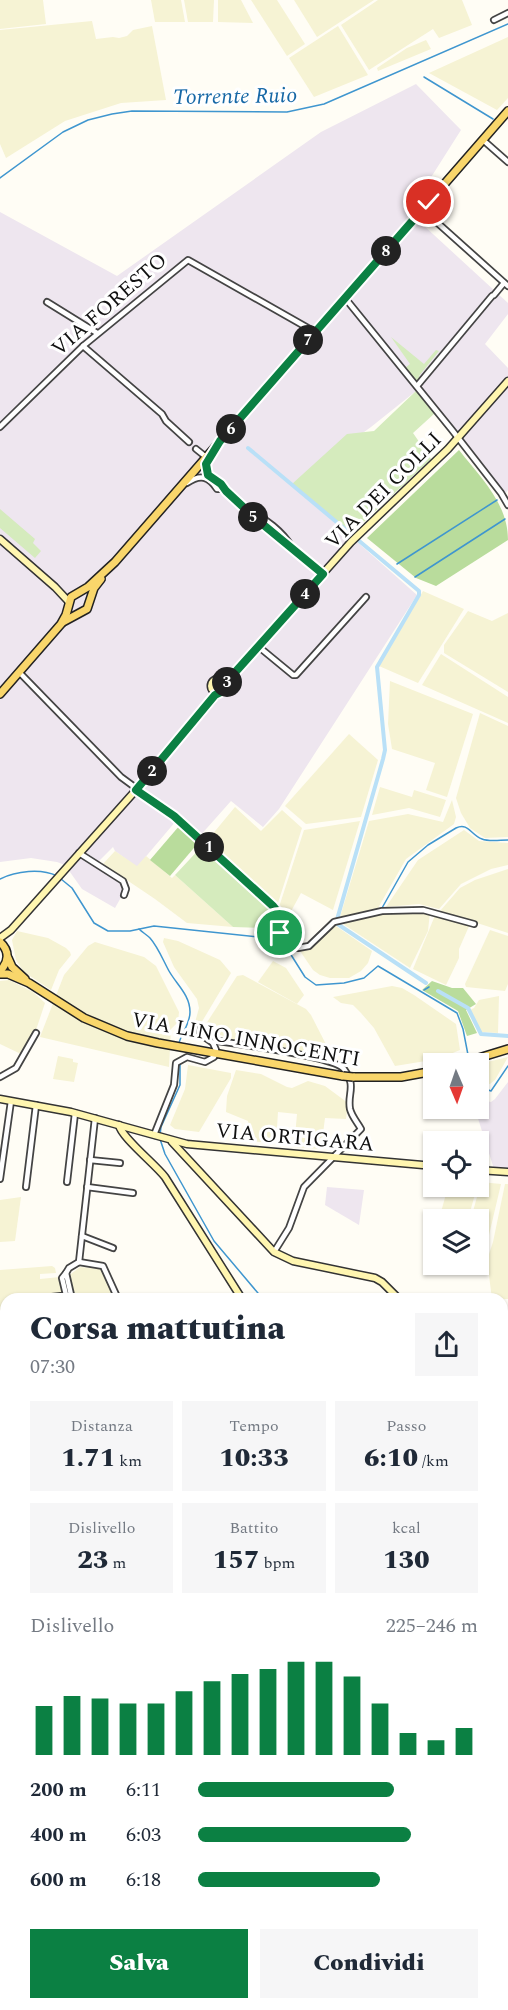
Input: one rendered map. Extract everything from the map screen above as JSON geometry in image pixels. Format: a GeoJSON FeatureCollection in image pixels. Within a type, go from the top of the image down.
{"type":"FeatureCollection","features":[{"type":"Feature","properties":{"kind":"main road"},"geometry":{"type":"LineString","coordinates":[[0,694],[61,624],[71,597],[88,587],[112,564],[508,111]]}},
{"type":"Feature","properties":{"kind":"main road"},"geometry":{"type":"LineString","coordinates":[[61,624],[87,609],[94,588],[112,564]]}},
{"type":"Feature","properties":{"kind":"main road"},"geometry":{"type":"LineString","coordinates":[[77,593],[85,595],[89,603]]}},
{"type":"Feature","properties":{"kind":"main road"},"geometry":{"type":"LineString","coordinates":[[69,603],[72,610],[78,613]]}},
{"type":"Feature","properties":{"kind":"main road","name":"VIA LINO INNOCENTI"},"geometry":{"type":"LineString","coordinates":[[0,940],[12,967],[28,983]]}},
{"type":"Feature","properties":{"kind":"main road"},"geometry":{"type":"LineString","coordinates":[[0,973],[7,954]]}},
{"type":"Feature","properties":{"kind":"main road","name":"VIA LINO INNOCENTI"},"geometry":{"type":"LineString","coordinates":[[0,973],[28,983],[84,1018],[127,1036],[343,1076],[401,1077],[423,1073]]}},
{"type":"Feature","properties":{"kind":"main road"},"geometry":{"type":"LineString","coordinates":[[489,1055],[508,1050]]}},
{"type":"Feature","properties":{"kind":"street"},"geometry":{"type":"LineString","coordinates":[[494,20],[508,13]]}},
{"type":"Feature","properties":{"kind":"street"},"geometry":{"type":"LineString","coordinates":[[483,140],[508,162]]}},
{"type":"Feature","properties":{"kind":"street"},"geometry":{"type":"LineString","coordinates":[[417,386],[493,296],[506,284],[422,209]]}},
{"type":"Feature","properties":{"kind":"street","name":"VIA FORESTO"},"geometry":{"type":"LineString","coordinates":[[0,427],[97,333],[188,260],[315,332]]}},
{"type":"Feature","properties":{"kind":"street"},"geometry":{"type":"LineString","coordinates":[[345,298],[459,438],[508,505]]}},
{"type":"Feature","properties":{"kind":"street"},"geometry":{"type":"LineString","coordinates":[[47,302],[97,333]]}},
{"type":"Feature","properties":{"kind":"street"},"geometry":{"type":"LineString","coordinates":[[83,346],[162,414],[166,422],[189,442]]}},
{"type":"Feature","properties":{"kind":"street","name":"VIA DEI COLLI"},"geometry":{"type":"LineString","coordinates":[[215,691],[223,691],[233,674],[356,537],[459,438],[508,381]]}},
{"type":"Feature","properties":{"kind":"street"},"geometry":{"type":"LineString","coordinates":[[220,441],[206,467],[208,475],[246,509],[257,514],[287,539],[291,546],[323,574]]}},
{"type":"Feature","properties":{"kind":"street"},"geometry":{"type":"LineString","coordinates":[[196,448],[206,457]]}},
{"type":"Feature","properties":{"kind":"street"},"geometry":{"type":"LineString","coordinates":[[178,490],[197,477],[206,477],[219,486]]}},
{"type":"Feature","properties":{"kind":"street"},"geometry":{"type":"LineString","coordinates":[[0,539],[55,587],[69,603]]}},
{"type":"Feature","properties":{"kind":"street"},"geometry":{"type":"LineString","coordinates":[[55,587],[77,593]]}},
{"type":"Feature","properties":{"kind":"street"},"geometry":{"type":"LineString","coordinates":[[259,647],[292,675],[296,675],[366,597]]}},
{"type":"Feature","properties":{"kind":"street"},"geometry":{"type":"LineString","coordinates":[[19,672],[107,764],[136,790],[174,816],[273,906],[277,911],[274,920],[275,928],[298,948],[309,945],[334,922],[382,911],[423,910],[474,924]]}},
{"type":"Feature","properties":{"kind":"street","name":"VIA DEI COLLI"},"geometry":{"type":"LineString","coordinates":[[215,691],[211,684],[214,680],[233,674]]}},
{"type":"Feature","properties":{"kind":"street"},"geometry":{"type":"LineString","coordinates":[[221,679],[225,686]]}},
{"type":"Feature","properties":{"kind":"street","name":"VIA DEI COLLI"},"geometry":{"type":"LineString","coordinates":[[0,940],[136,790],[207,705],[215,691]]}},
{"type":"Feature","properties":{"kind":"street"},"geometry":{"type":"LineString","coordinates":[[79,854],[123,881],[126,889],[124,895]]}},
{"type":"Feature","properties":{"kind":"street"},"geometry":{"type":"LineString","coordinates":[[7,954],[6,944],[11,930]]}},
{"type":"Feature","properties":{"kind":"street"},"geometry":{"type":"LineString","coordinates":[[201,1026],[202,1036],[213,1042],[285,1051],[331,1061],[341,1067],[352,1086],[351,1110],[361,1129],[302,1191],[289,1228],[274,1252]]}},
{"type":"Feature","properties":{"kind":"street"},"geometry":{"type":"LineString","coordinates":[[0,1077],[16,1068],[36,1033]]}},
{"type":"Feature","properties":{"kind":"street"},"geometry":{"type":"LineString","coordinates":[[213,1042],[216,1050]]}},
{"type":"Feature","properties":{"kind":"street"},"geometry":{"type":"LineString","coordinates":[[156,1136],[174,1085],[175,1065],[180,1060],[191,1057],[205,1062],[214,1057]]}},
{"type":"Feature","properties":{"kind":"street","name":"VIA ORTIGARA"},"geometry":{"type":"LineString","coordinates":[[0,1099],[75,1113],[186,1143],[423,1165]]}},
{"type":"Feature","properties":{"kind":"street"},"geometry":{"type":"LineString","coordinates":[[1,1178],[11,1101]]}},
{"type":"Feature","properties":{"kind":"street"},"geometry":{"type":"LineString","coordinates":[[26,1187],[36,1105]]}},
{"type":"Feature","properties":{"kind":"street"},"geometry":{"type":"LineString","coordinates":[[67,1182],[75,1113]]}},
{"type":"Feature","properties":{"kind":"street"},"geometry":{"type":"LineString","coordinates":[[80,1262],[95,1118]]}},
{"type":"Feature","properties":{"kind":"street"},"geometry":{"type":"LineString","coordinates":[[119,1125],[122,1134],[165,1177],[238,1293]]}},
{"type":"Feature","properties":{"kind":"street"},"geometry":{"type":"LineString","coordinates":[[166,1139],[182,1151],[274,1252],[292,1261],[375,1278],[394,1293]]}},
{"type":"Feature","properties":{"kind":"street"},"geometry":{"type":"LineString","coordinates":[[182,1151],[186,1143]]}},
{"type":"Feature","properties":{"kind":"street"},"geometry":{"type":"LineString","coordinates":[[186,1143],[188,1158]]}},
{"type":"Feature","properties":{"kind":"street"},"geometry":{"type":"LineString","coordinates":[[90,1160],[120,1163]]}},
{"type":"Feature","properties":{"kind":"street"},"geometry":{"type":"LineString","coordinates":[[489,1171],[505,1172]]}},
{"type":"Feature","properties":{"kind":"street"},"geometry":{"type":"LineString","coordinates":[[87,1187],[133,1193]]}},
{"type":"Feature","properties":{"kind":"street"},"geometry":{"type":"LineString","coordinates":[[82,1236],[113,1248]]}},
{"type":"Feature","properties":{"kind":"street"},"geometry":{"type":"LineString","coordinates":[[68,1293],[66,1273],[69,1268],[80,1262],[103,1266],[115,1293]]}},
{"type":"Feature","properties":{"kind":"shaded area"},"geometry":{"type":"Polygon","coordinates":[[[0,0],[43,0],[46,24],[0,29],[0,0]]]}},
{"type":"Feature","properties":{"kind":"shaded area"},"geometry":{"type":"Polygon","coordinates":[[[151,0],[181,0],[185,22],[155,22],[151,0]]]}},
{"type":"Feature","properties":{"kind":"shaded area"},"geometry":{"type":"Polygon","coordinates":[[[184,0],[214,0],[213,22],[188,22],[184,0]]]}},
{"type":"Feature","properties":{"kind":"shaded area"},"geometry":{"type":"Polygon","coordinates":[[[218,0],[241,0],[253,23],[218,22],[218,0]]]}},
{"type":"Feature","properties":{"kind":"shaded area"},"geometry":{"type":"Polygon","coordinates":[[[251,0],[277,0],[305,44],[287,56],[251,0]]]}},
{"type":"Feature","properties":{"kind":"shaded area"},"geometry":{"type":"Polygon","coordinates":[[[294,0],[374,0],[317,37],[294,0]]]}},
{"type":"Feature","properties":{"kind":"shaded area"},"geometry":{"type":"Polygon","coordinates":[[[378,0],[462,0],[472,25],[439,38],[433,29],[369,70],[341,25],[378,0]]]}},
{"type":"Feature","properties":{"kind":"shaded area"},"geometry":{"type":"Polygon","coordinates":[[[92,21],[96,39],[119,38],[127,36],[133,30],[152,26],[166,100],[121,103],[65,121],[6,158],[0,144],[0,30],[92,21]]]}},
{"type":"Feature","properties":{"kind":"shaded area"},"geometry":{"type":"Polygon","coordinates":[[[338,26],[368,75],[314,97],[289,58],[338,26]]]}},
{"type":"Feature","properties":{"kind":"shaded area"},"geometry":{"type":"Polygon","coordinates":[[[508,37],[508,98],[497,110],[429,73],[508,37]]]}},
{"type":"Feature","properties":{"kind":"shaded area"},"geometry":{"type":"Polygon","coordinates":[[[426,40],[431,49],[378,71],[377,68],[407,48],[426,40]]]}},
{"type":"Feature","properties":{"kind":"shaded area"},"geometry":{"type":"Polygon","coordinates":[[[416,84],[461,130],[409,212],[508,303],[508,314],[485,344],[508,368],[508,490],[506,493],[416,391],[371,427],[292,484],[417,595],[279,809],[263,827],[231,801],[199,837],[180,820],[176,821],[137,867],[113,847],[97,863],[85,859],[124,884],[124,892],[115,908],[82,889],[65,865],[31,858],[0,862],[0,212],[117,276],[321,132],[416,84]]]}},
{"type":"Feature","properties":{"kind":"shaded area"},"geometry":{"type":"Polygon","coordinates":[[[423,591],[464,609],[418,683],[379,666],[423,591]]]}},
{"type":"Feature","properties":{"kind":"shaded area"},"geometry":{"type":"Polygon","coordinates":[[[468,611],[492,621],[508,613],[508,692],[444,653],[444,645],[468,611]]]}},
{"type":"Feature","properties":{"kind":"shaded area"},"geometry":{"type":"Polygon","coordinates":[[[441,654],[508,697],[508,723],[422,685],[441,654]]]}},
{"type":"Feature","properties":{"kind":"shaded area"},"geometry":{"type":"Polygon","coordinates":[[[390,681],[473,714],[447,797],[426,790],[435,763],[392,749],[388,724],[390,681]]]}},
{"type":"Feature","properties":{"kind":"shaded area"},"geometry":{"type":"Polygon","coordinates":[[[480,713],[508,726],[508,837],[485,838],[470,828],[461,813],[456,798],[480,713]]]}},
{"type":"Feature","properties":{"kind":"shaded area"},"geometry":{"type":"Polygon","coordinates":[[[349,734],[378,760],[361,817],[306,824],[285,806],[349,734]]]}},
{"type":"Feature","properties":{"kind":"shaded area"},"geometry":{"type":"Polygon","coordinates":[[[380,787],[412,797],[414,790],[446,800],[440,817],[409,808],[372,815],[380,787]]]}},
{"type":"Feature","properties":{"kind":"shaded area"},"geometry":{"type":"Polygon","coordinates":[[[452,800],[456,817],[454,824],[406,859],[378,908],[340,917],[369,821],[408,814],[443,822],[452,800]]]}},
{"type":"Feature","properties":{"kind":"shaded area"},"geometry":{"type":"Polygon","coordinates":[[[235,807],[261,831],[282,810],[302,828],[277,906],[206,842],[235,807]]]}},
{"type":"Feature","properties":{"kind":"shaded area"},"geometry":{"type":"Polygon","coordinates":[[[360,821],[333,910],[301,893],[289,915],[279,907],[304,830],[360,821]]]}},
{"type":"Feature","properties":{"kind":"shaded area"},"geometry":{"type":"Polygon","coordinates":[[[464,830],[479,841],[508,843],[508,865],[491,869],[461,884],[439,909],[419,904],[386,907],[418,860],[464,830]]]}},
{"type":"Feature","properties":{"kind":"shaded area"},"geometry":{"type":"Polygon","coordinates":[[[115,851],[137,866],[146,856],[172,878],[175,875],[233,927],[187,923],[103,864],[115,851]]]}},
{"type":"Feature","properties":{"kind":"shaded area"},"geometry":{"type":"Polygon","coordinates":[[[508,869],[508,933],[440,911],[460,888],[475,880],[508,869]]]}},
{"type":"Feature","properties":{"kind":"shaded area"},"geometry":{"type":"Polygon","coordinates":[[[381,912],[430,912],[428,931],[410,968],[340,922],[381,912]]]}},
{"type":"Feature","properties":{"kind":"shaded area"},"geometry":{"type":"Polygon","coordinates":[[[436,913],[470,924],[459,949],[459,958],[446,985],[413,969],[436,913]]]}},
{"type":"Feature","properties":{"kind":"shaded area"},"geometry":{"type":"Polygon","coordinates":[[[333,924],[372,951],[368,963],[361,971],[349,978],[330,978],[320,975],[313,970],[300,951],[307,950],[333,924]]]}},
{"type":"Feature","properties":{"kind":"shaded area"},"geometry":{"type":"Polygon","coordinates":[[[490,930],[508,936],[508,984],[505,991],[466,987],[465,984],[490,930]]]}},
{"type":"Feature","properties":{"kind":"shaded area"},"geometry":{"type":"Polygon","coordinates":[[[17,931],[48,938],[70,952],[71,955],[59,970],[51,990],[24,972],[16,960],[12,940],[17,931]]]}},
{"type":"Feature","properties":{"kind":"shaded area"},"geometry":{"type":"Polygon","coordinates":[[[164,938],[178,941],[220,960],[231,973],[197,1030],[194,1026],[199,1008],[197,999],[174,967],[163,942],[164,938]]]}},
{"type":"Feature","properties":{"kind":"shaded area"},"geometry":{"type":"Polygon","coordinates":[[[95,942],[144,957],[156,966],[179,1012],[178,1022],[171,1029],[169,1067],[40,1037],[64,975],[88,946],[95,942]]]}},
{"type":"Feature","properties":{"kind":"shaded area"},"geometry":{"type":"Polygon","coordinates":[[[273,961],[286,968],[304,995],[297,1004],[258,982],[273,961]]]}},
{"type":"Feature","properties":{"kind":"shaded area"},"geometry":{"type":"Polygon","coordinates":[[[243,975],[306,1009],[333,1058],[248,1044],[204,1027],[237,976],[243,975]]]}},
{"type":"Feature","properties":{"kind":"shaded area"},"geometry":{"type":"Polygon","coordinates":[[[9,980],[33,992],[45,1003],[35,1033],[23,1055],[0,1044],[0,981],[9,980]]]}},
{"type":"Feature","properties":{"kind":"shaded area"},"geometry":{"type":"Polygon","coordinates":[[[392,986],[402,988],[456,1024],[460,1050],[453,1053],[423,1053],[423,1061],[395,1066],[374,1028],[361,1013],[353,1005],[341,1003],[333,997],[392,986]]]}},
{"type":"Feature","properties":{"kind":"shaded area"},"geometry":{"type":"Polygon","coordinates":[[[499,996],[498,1033],[481,1032],[470,1010],[479,1000],[499,996]]]}},
{"type":"Feature","properties":{"kind":"shaded area"},"geometry":{"type":"Polygon","coordinates":[[[58,1056],[73,1059],[73,1062],[78,1063],[74,1082],[53,1079],[58,1056]]]}},
{"type":"Feature","properties":{"kind":"shaded area"},"geometry":{"type":"Polygon","coordinates":[[[508,1057],[495,1080],[490,1084],[489,1084],[489,1062],[508,1057]]]}},
{"type":"Feature","properties":{"kind":"shaded area"},"geometry":{"type":"Polygon","coordinates":[[[188,1065],[231,1073],[231,1078],[199,1132],[175,1129],[170,1125],[185,1089],[188,1065]]]}},
{"type":"Feature","properties":{"kind":"shaded area"},"geometry":{"type":"Polygon","coordinates":[[[236,1070],[261,1074],[292,1088],[308,1081],[325,1086],[348,1103],[346,1119],[325,1118],[321,1149],[294,1147],[297,1114],[278,1112],[276,1143],[248,1141],[248,1121],[226,1112],[227,1096],[236,1070]]]}},
{"type":"Feature","properties":{"kind":"shaded area"},"geometry":{"type":"Polygon","coordinates":[[[508,1082],[508,1171],[494,1169],[489,1153],[489,1131],[482,1131],[478,1119],[489,1119],[489,1102],[495,1099],[508,1082]]]}},
{"type":"Feature","properties":{"kind":"shaded area"},"geometry":{"type":"Polygon","coordinates":[[[489,1183],[501,1184],[489,1235],[489,1209],[474,1209],[477,1197],[489,1197],[489,1183]]]}},
{"type":"Feature","properties":{"kind":"shaded area"},"geometry":{"type":"Polygon","coordinates":[[[505,1184],[508,1184],[508,1293],[491,1293],[489,1254],[505,1184]]]}},
{"type":"Feature","properties":{"kind":"shaded area"},"geometry":{"type":"Polygon","coordinates":[[[327,1187],[364,1190],[359,1225],[325,1205],[327,1187]]]}},
{"type":"Feature","properties":{"kind":"shaded area"},"geometry":{"type":"Polygon","coordinates":[[[21,1197],[15,1241],[0,1242],[0,1200],[21,1197]]]}},
{"type":"Feature","properties":{"kind":"shaded area"},"geometry":{"type":"Polygon","coordinates":[[[445,1197],[474,1197],[471,1209],[442,1209],[445,1197]]]}},
{"type":"Feature","properties":{"kind":"shaded area"},"geometry":{"type":"Polygon","coordinates":[[[52,1266],[56,1273],[40,1274],[40,1279],[60,1277],[64,1293],[0,1293],[0,1270],[52,1266]]]}},
{"type":"Feature","properties":{"kind":"shaded area"},"geometry":{"type":"Polygon","coordinates":[[[80,1267],[102,1269],[114,1293],[71,1293],[67,1277],[80,1267]]]}},
{"type":"Feature","properties":{"kind":"green space"},"geometry":{"type":"Polygon","coordinates":[[[391,337],[424,364],[436,350],[439,351],[419,376],[421,378],[417,382],[405,368],[410,364],[391,337]]]}},
{"type":"Feature","properties":{"kind":"green space"},"geometry":{"type":"Polygon","coordinates":[[[416,391],[435,413],[413,433],[431,459],[351,534],[292,484],[347,434],[374,431],[416,391]]]}},
{"type":"Feature","properties":{"kind":"green space"},"geometry":{"type":"Polygon","coordinates":[[[459,450],[498,502],[507,527],[508,540],[436,586],[416,578],[367,538],[459,450]]]}},
{"type":"Feature","properties":{"kind":"green space"},"geometry":{"type":"Polygon","coordinates":[[[0,509],[35,539],[33,543],[41,551],[35,558],[0,528],[0,509]]]}},
{"type":"Feature","properties":{"kind":"green space"},"geometry":{"type":"Polygon","coordinates":[[[180,825],[199,842],[170,876],[150,860],[180,825]]]}},
{"type":"Feature","properties":{"kind":"green space"},"geometry":{"type":"Polygon","coordinates":[[[204,844],[273,910],[272,920],[266,928],[233,927],[175,875],[204,844]]]}},
{"type":"Feature","properties":{"kind":"green space"},"geometry":{"type":"Polygon","coordinates":[[[432,981],[452,988],[463,988],[476,1004],[466,1010],[477,1033],[467,1036],[458,1011],[422,990],[432,981]]]}},
{"type":"Feature","properties":{"kind":"waterway","name":"Torrente Ruio"},"geometry":{"type":"LineString","coordinates":[[0,178],[63,132],[88,120],[132,111],[287,112],[324,104],[508,24]]}},
{"type":"Feature","properties":{"kind":"waterway"},"geometry":{"type":"LineString","coordinates":[[424,77],[493,119]]}},
{"type":"Feature","properties":{"kind":"waterway"},"geometry":{"type":"LineString","coordinates":[[248,448],[419,591],[419,595],[377,667],[385,750],[336,923],[426,983]]}},
{"type":"Feature","properties":{"kind":"waterway"},"geometry":{"type":"LineString","coordinates":[[397,564],[497,500]]}},
{"type":"Feature","properties":{"kind":"waterway"},"geometry":{"type":"LineString","coordinates":[[415,577],[505,519]]}},
{"type":"Feature","properties":{"kind":"waterway"},"geometry":{"type":"LineString","coordinates":[[382,908],[408,862],[428,845],[456,828],[467,828],[485,840],[508,840]]}},
{"type":"Feature","properties":{"kind":"waterway"},"geometry":{"type":"LineString","coordinates":[[0,879],[28,872],[44,872],[57,876]]}},
{"type":"Feature","properties":{"kind":"waterway"},"geometry":{"type":"LineString","coordinates":[[61,879],[72,888],[94,923],[108,931],[130,931],[154,926],[276,939],[288,950],[305,977],[316,985],[344,983],[364,978],[378,966],[457,1013],[468,1053]]}},
{"type":"Feature","properties":{"kind":"waterway"},"geometry":{"type":"LineString","coordinates":[[139,929],[158,949],[188,1000],[190,1016],[179,1043]]}},
{"type":"Feature","properties":{"kind":"waterway"},"geometry":{"type":"LineString","coordinates":[[424,990],[429,987]]}},
{"type":"Feature","properties":{"kind":"waterway"},"geometry":{"type":"LineString","coordinates":[[438,991],[468,1008],[481,1034],[508,1036]]}},
{"type":"Feature","properties":{"kind":"waterway"},"geometry":{"type":"LineString","coordinates":[[160,1135],[161,1127],[180,1085],[180,1063]]}},
{"type":"Feature","properties":{"kind":"waterway"},"geometry":{"type":"LineString","coordinates":[[489,1090],[491,1091],[508,1066]]}},
{"type":"Feature","properties":{"kind":"waterway"},"geometry":{"type":"LineString","coordinates":[[160,1139],[165,1154],[214,1241],[258,1293]]}},
{"type":"Feature","properties":{"kind":"route"},"geometry":{"type":"LineString","coordinates":[[280,933],[275,928],[274,920],[277,911],[273,906],[174,816],[136,790],[215,695],[224,690],[230,678],[323,574],[254,517],[221,484],[214,481],[208,475],[206,464],[220,441],[429,202]]}}]}
